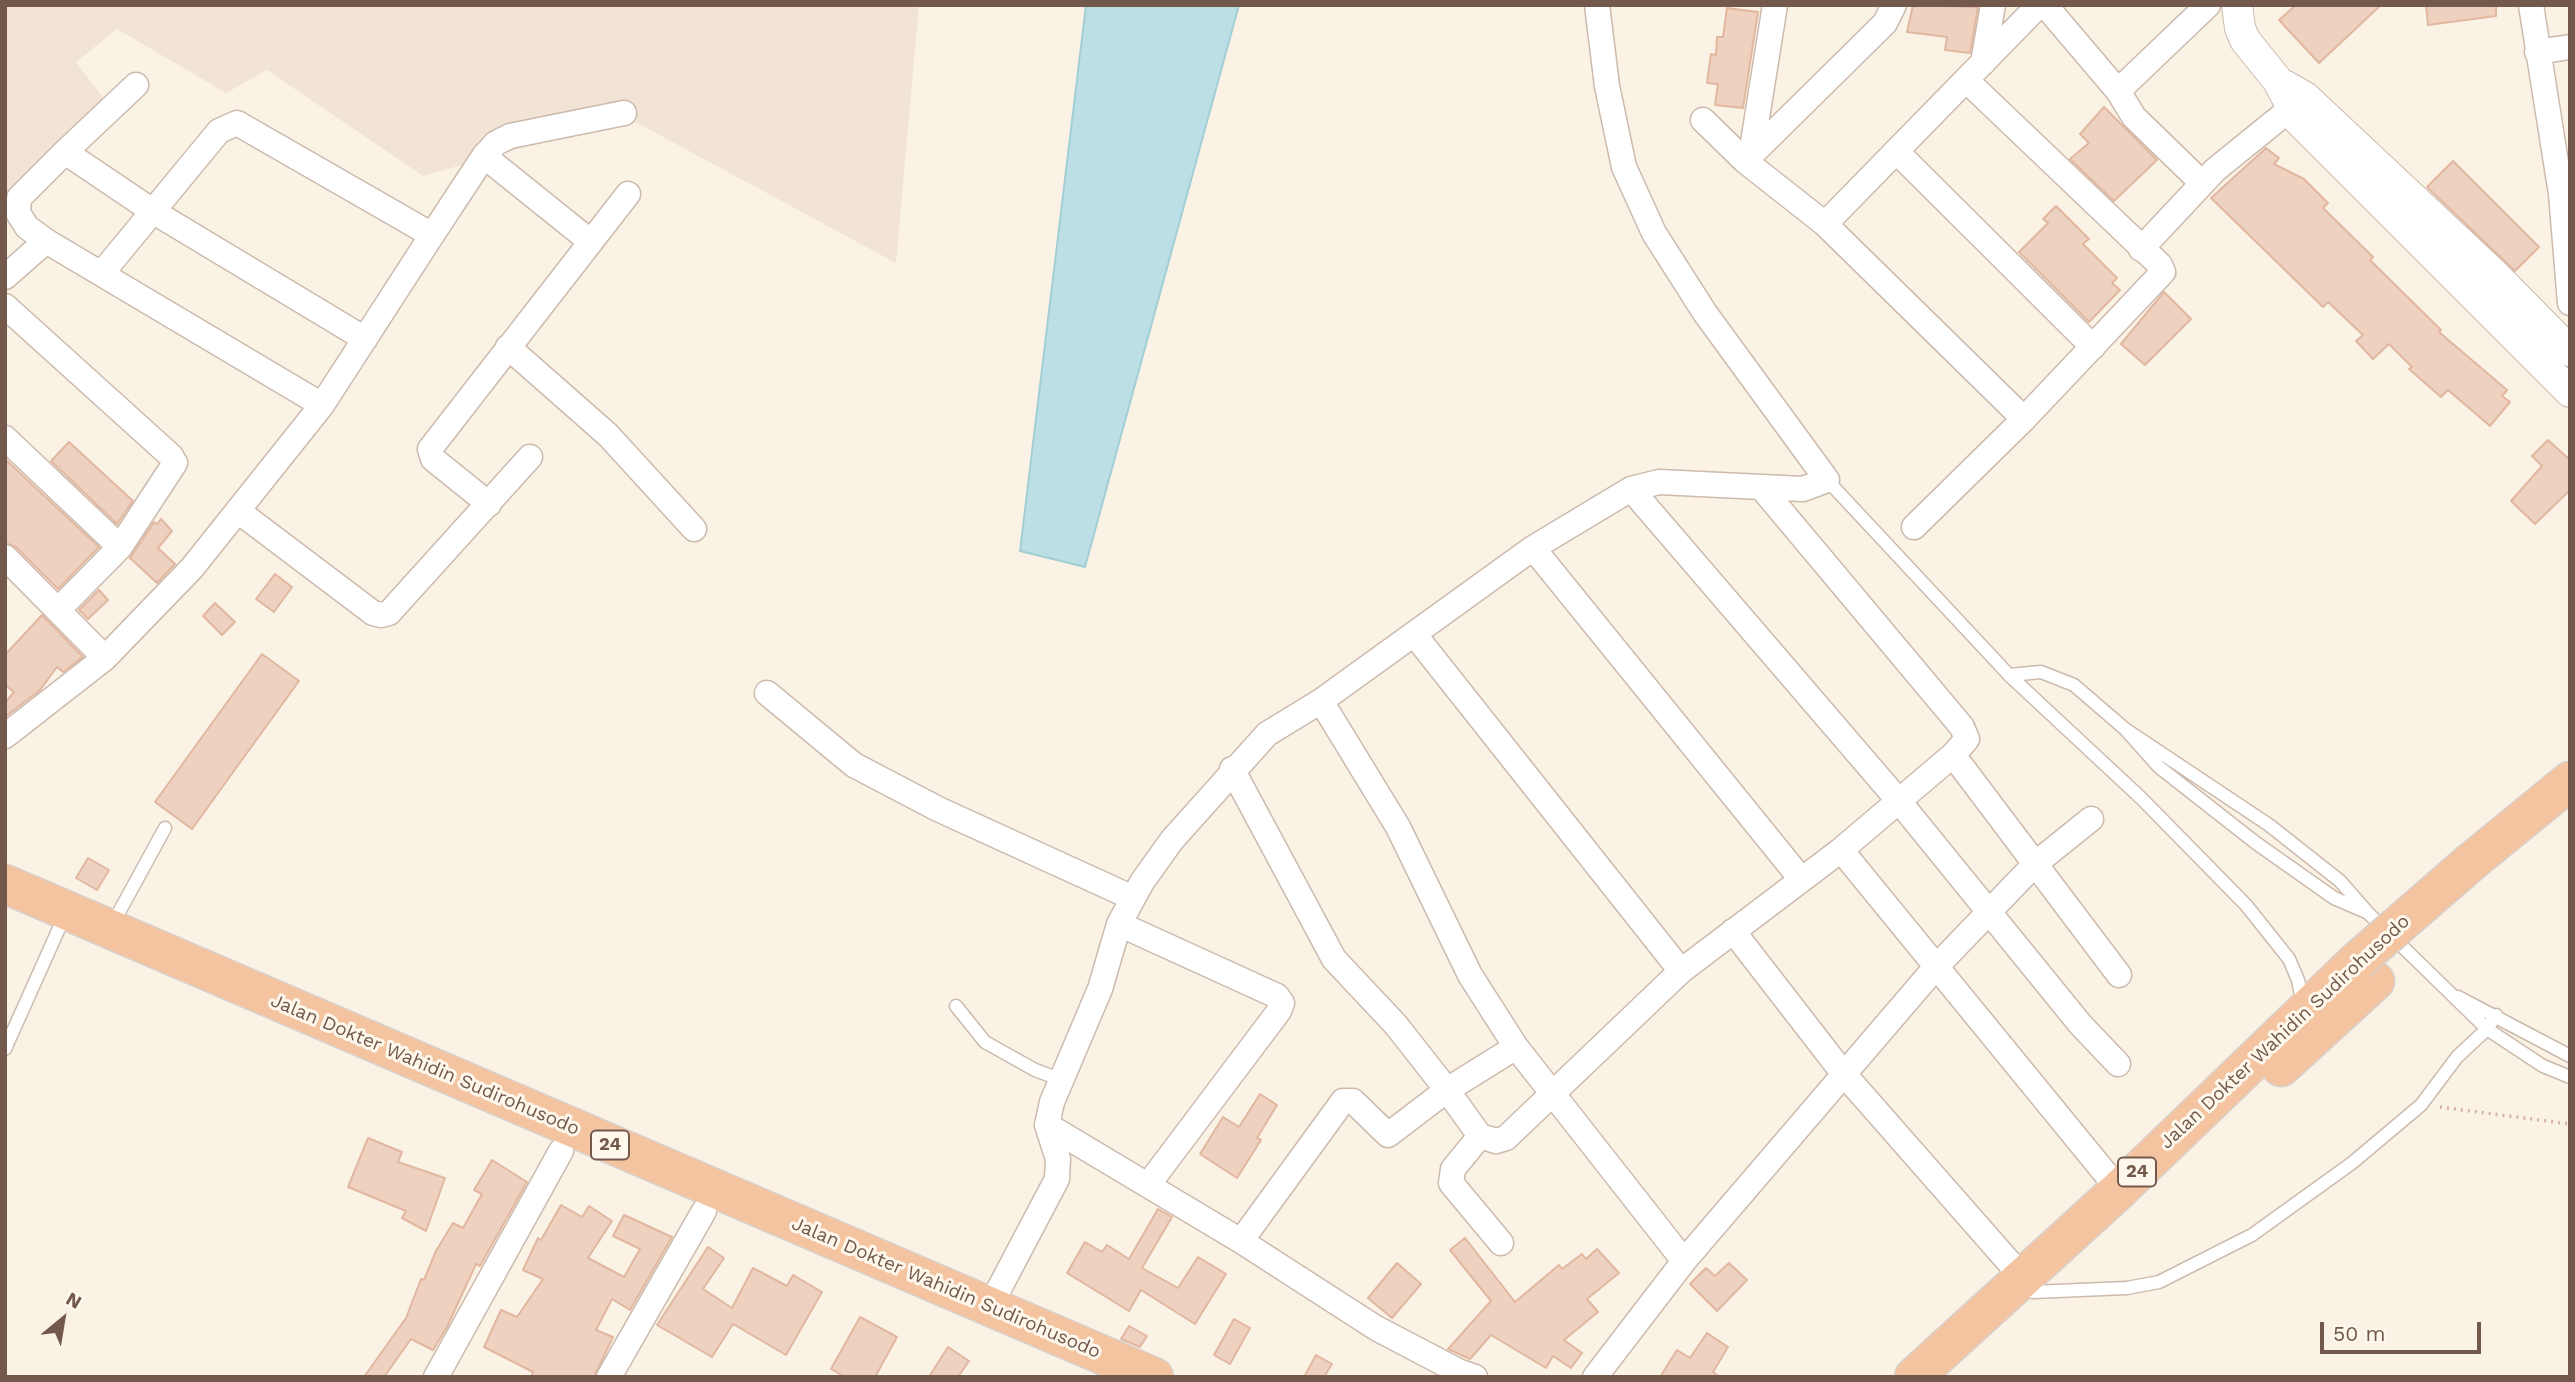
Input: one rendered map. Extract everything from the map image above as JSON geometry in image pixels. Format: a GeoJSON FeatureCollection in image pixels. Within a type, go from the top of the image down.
{"type":"FeatureCollection","features":[{"type":"Feature","properties":{"kind":"highway","name":"Jalan Dokter Wahidin Sudirohusodo"},"geometry":{"type":"LineString","coordinates":[[1914,1377],[2028,1285],[2365,971],[2479,872],[2570,780]]}},
{"type":"Feature","properties":{"kind":"highway","name":"Jalan Dokter Wahidin Sudirohusodo"},"geometry":{"type":"LineString","coordinates":[[2479,872],[2570,812]]}},
{"type":"Feature","properties":{"kind":"highway","name":"Jalan Dokter Wahidin Sudirohusodo"},"geometry":{"type":"LineString","coordinates":[[5,884],[62,920],[561,1151],[1088,1377]]}},
{"type":"Feature","properties":{"kind":"highway","name":"Jalan Dokter Wahidin Sudirohusodo"},"geometry":{"type":"LineString","coordinates":[[5,907],[110,929],[1154,1377]]}},
{"type":"Feature","properties":{"kind":"highway","name":"Jalan Dokter Wahidin Sudirohusodo"},"geometry":{"type":"LineString","coordinates":[[1944,1377],[2119,1190],[2304,1009],[2365,971]]}},
{"type":"Feature","properties":{"kind":"street"},"geometry":{"type":"LineString","coordinates":[[989,1308],[1057,1179],[1058,1159],[1047,1125],[1062,1080],[1100,989],[1119,924],[1172,840],[1232,769],[1267,734],[1321,701],[1533,548],[1631,489],[1659,482],[1802,489],[1827,480],[1705,313],[1654,233],[1624,167],[1607,86],[1597,5]]}},
{"type":"Feature","properties":{"kind":"street"},"geometry":{"type":"LineString","coordinates":[[1748,158],[1775,5]]}},
{"type":"Feature","properties":{"kind":"street"},"geometry":{"type":"LineString","coordinates":[[1748,158],[1885,23],[1894,5]]}},
{"type":"Feature","properties":{"kind":"street"},"geometry":{"type":"LineString","coordinates":[[1975,71],[1993,5]]}},
{"type":"Feature","properties":{"kind":"street"},"geometry":{"type":"LineString","coordinates":[[1825,224],[2039,5]]}},
{"type":"Feature","properties":{"kind":"street"},"geometry":{"type":"LineString","coordinates":[[2045,5],[2118,91],[2134,117],[2202,183]]}},
{"type":"Feature","properties":{"kind":"street"},"geometry":{"type":"LineString","coordinates":[[2118,91],[2208,5]]}},
{"type":"Feature","properties":{"kind":"street"},"geometry":{"type":"LineString","coordinates":[[2531,5],[2537,52],[2566,193],[2570,303]]}},
{"type":"Feature","properties":{"kind":"street"},"geometry":{"type":"LineString","coordinates":[[2242,9],[2239,28],[2245,40],[2278,81],[2484,285],[2570,392]]}},
{"type":"Feature","properties":{"kind":"street"},"geometry":{"type":"LineString","coordinates":[[2537,52],[2570,47]]}},
{"type":"Feature","properties":{"kind":"street"},"geometry":{"type":"LineString","coordinates":[[1914,527],[2024,419],[2162,276],[2162,268],[2141,249],[1975,71]]}},
{"type":"Feature","properties":{"kind":"street"},"geometry":{"type":"LineString","coordinates":[[136,85],[23,193],[18,205],[23,223],[46,241],[322,405]]}},
{"type":"Feature","properties":{"kind":"street"},"geometry":{"type":"LineString","coordinates":[[2141,249],[2202,183],[2299,103]]}},
{"type":"Feature","properties":{"kind":"street"},"geometry":{"type":"LineString","coordinates":[[5,736],[105,658],[192,568],[322,405],[484,156],[496,143],[510,136],[624,113]]}},
{"type":"Feature","properties":{"kind":"street"},"geometry":{"type":"LineString","coordinates":[[1703,120],[1825,224],[2024,419]]}},
{"type":"Feature","properties":{"kind":"street"},"geometry":{"type":"LineString","coordinates":[[102,273],[219,131],[237,123],[432,235]]}},
{"type":"Feature","properties":{"kind":"street"},"geometry":{"type":"LineString","coordinates":[[65,152],[153,212],[365,340]]}},
{"type":"Feature","properties":{"kind":"street"},"geometry":{"type":"LineString","coordinates":[[1896,152],[2093,347]]}},
{"type":"Feature","properties":{"kind":"street"},"geometry":{"type":"LineString","coordinates":[[484,156],[591,242]]}},
{"type":"Feature","properties":{"kind":"street"},"geometry":{"type":"LineString","coordinates":[[489,504],[429,453],[628,194]]}},
{"type":"Feature","properties":{"kind":"street"},"geometry":{"type":"LineString","coordinates":[[5,277],[46,241]]}},
{"type":"Feature","properties":{"kind":"street"},"geometry":{"type":"LineString","coordinates":[[2484,285],[2570,351]]}},
{"type":"Feature","properties":{"kind":"street"},"geometry":{"type":"LineString","coordinates":[[5,306],[171,456],[175,463],[120,547],[59,608]]}},
{"type":"Feature","properties":{"kind":"street"},"geometry":{"type":"LineString","coordinates":[[509,347],[608,435],[694,529]]}},
{"type":"Feature","properties":{"kind":"street"},"geometry":{"type":"LineString","coordinates":[[5,438],[120,547]]}},
{"type":"Feature","properties":{"kind":"street"},"geometry":{"type":"LineString","coordinates":[[238,511],[373,613],[381,615],[389,613],[530,457]]}},
{"type":"Feature","properties":{"kind":"street"},"geometry":{"type":"LineString","coordinates":[[1232,769],[1335,959],[1396,1025],[1480,1136],[1496,1141],[1506,1138],[1681,971],[1841,850],[1953,755],[1967,739],[1962,727],[1761,488]]}},
{"type":"Feature","properties":{"kind":"street"},"geometry":{"type":"LineString","coordinates":[[1631,489],[1898,800],[2080,1024],[2118,1063]]}},
{"type":"Feature","properties":{"kind":"street"},"geometry":{"type":"LineString","coordinates":[[1533,548],[1801,879]]}},
{"type":"Feature","properties":{"kind":"street"},"geometry":{"type":"LineString","coordinates":[[5,557],[59,608],[105,658]]}},
{"type":"Feature","properties":{"kind":"street"},"geometry":{"type":"LineString","coordinates":[[1414,634],[1681,971]]}},
{"type":"Feature","properties":{"kind":"street"},"geometry":{"type":"LineString","coordinates":[[767,693],[854,765],[938,809],[1133,898]]}},
{"type":"Feature","properties":{"kind":"street"},"geometry":{"type":"LineString","coordinates":[[1321,701],[1398,827],[1470,975],[1516,1047],[1684,1261]]}},
{"type":"Feature","properties":{"kind":"street"},"geometry":{"type":"LineString","coordinates":[[1953,755],[2119,975]]}},
{"type":"Feature","properties":{"kind":"street"},"geometry":{"type":"LineString","coordinates":[[1595,1377],[1684,1261],[1935,968],[2035,864],[2091,819]]}},
{"type":"Feature","properties":{"kind":"street"},"geometry":{"type":"LineString","coordinates":[[1841,850],[2119,1190]]}},
{"type":"Feature","properties":{"kind":"street"},"geometry":{"type":"LineString","coordinates":[[1119,924],[1277,996],[1282,1003],[1279,1011],[1148,1185]]}},
{"type":"Feature","properties":{"kind":"street"},"geometry":{"type":"LineString","coordinates":[[1733,931],[1843,1073],[2028,1285]]}},
{"type":"Feature","properties":{"kind":"street"},"geometry":{"type":"LineString","coordinates":[[1241,1241],[1336,1106],[1343,1101],[1353,1101],[1388,1135],[1447,1090],[1516,1047]]}},
{"type":"Feature","properties":{"kind":"street"},"geometry":{"type":"LineString","coordinates":[[1047,1125],[1241,1241],[1376,1328],[1458,1371],[1475,1377]]}},
{"type":"Feature","properties":{"kind":"street"},"geometry":{"type":"LineString","coordinates":[[1480,1136],[1453,1169],[1451,1183],[1501,1243]]}},
{"type":"Feature","properties":{"kind":"street"},"geometry":{"type":"LineString","coordinates":[[436,1377],[561,1151]]}},
{"type":"Feature","properties":{"kind":"street"},"geometry":{"type":"LineString","coordinates":[[609,1377],[704,1211]]}},
{"type":"Feature","properties":{"kind":"lane"},"geometry":{"type":"LineString","coordinates":[[1827,480],[2008,675],[2141,798],[2246,905],[2288,959],[2298,980],[2304,1009]]}},
{"type":"Feature","properties":{"kind":"lane"},"geometry":{"type":"LineString","coordinates":[[2008,675],[2041,671],[2058,676],[2091,698],[2125,729],[2159,768],[2256,843],[2334,898],[2368,913]]}},
{"type":"Feature","properties":{"kind":"lane"},"geometry":{"type":"LineString","coordinates":[[2125,729],[2269,825],[2340,881],[2368,913],[2487,1029],[2543,1066],[2570,1077]]}},
{"type":"Feature","properties":{"kind":"lane"},"geometry":{"type":"LineString","coordinates":[[110,929],[165,828]]}},
{"type":"Feature","properties":{"kind":"lane"},"geometry":{"type":"LineString","coordinates":[[5,1049],[62,920]]}},
{"type":"Feature","properties":{"kind":"lane"},"geometry":{"type":"LineString","coordinates":[[2451,993],[2570,1056]]}},
{"type":"Feature","properties":{"kind":"lane"},"geometry":{"type":"LineString","coordinates":[[956,1006],[985,1042],[1035,1070],[1062,1080]]}},
{"type":"Feature","properties":{"kind":"lane"},"geometry":{"type":"LineString","coordinates":[[2028,1285],[2127,1288],[2159,1282],[2252,1235],[2317,1190],[2421,1105],[2457,1057],[2487,1029],[2496,1015]]}},
{"type":"Feature","properties":{"kind":"path"},"geometry":{"type":"LineString","coordinates":[[2421,1105],[2570,1124]]}},
{"type":"Feature","properties":{"kind":"shaded area"},"geometry":{"type":"Polygon","coordinates":[[[5,5],[919,5],[896,263],[628,118],[423,176],[267,70],[226,93],[117,29],[76,62],[117,116],[5,214],[5,5]]]}},
{"type":"Feature","properties":{"kind":"water"},"geometry":{"type":"Polygon","coordinates":[[[1086,5],[1239,5],[1085,567],[1020,551],[1086,5]]]}},
{"type":"Feature","properties":{"kind":"building"},"geometry":{"type":"Polygon","coordinates":[[[1913,5],[1978,7],[1970,53],[1945,50],[1947,37],[1907,32],[1913,5]]]}},
{"type":"Feature","properties":{"kind":"building"},"geometry":{"type":"Polygon","coordinates":[[[2296,5],[2381,5],[2319,63],[2279,20],[2296,5]]]}},
{"type":"Feature","properties":{"kind":"building"},"geometry":{"type":"Polygon","coordinates":[[[2426,5],[2496,5],[2496,16],[2428,25],[2426,5]]]}},
{"type":"Feature","properties":{"kind":"building"},"geometry":{"type":"Polygon","coordinates":[[[1727,8],[1758,12],[1743,108],[1715,105],[1718,84],[1707,83],[1711,54],[1716,55],[1717,37],[1723,37],[1727,8]]]}},
{"type":"Feature","properties":{"kind":"building"},"geometry":{"type":"Polygon","coordinates":[[[2104,107],[2157,160],[2114,201],[2070,159],[2089,143],[2080,134],[2104,107]]]}},
{"type":"Feature","properties":{"kind":"building"},"geometry":{"type":"Polygon","coordinates":[[[2266,148],[2279,158],[2274,164],[2304,179],[2328,203],[2323,208],[2373,257],[2370,260],[2441,330],[2439,332],[2507,390],[2502,396],[2510,402],[2490,426],[2448,390],[2441,397],[2409,369],[2412,367],[2389,344],[2373,359],[2356,341],[2363,335],[2328,302],[2323,307],[2211,198],[2266,148]]]}},
{"type":"Feature","properties":{"kind":"building"},"geometry":{"type":"Polygon","coordinates":[[[2453,161],[2539,247],[2515,271],[2427,187],[2453,161]]]}},
{"type":"Feature","properties":{"kind":"building"},"geometry":{"type":"Polygon","coordinates":[[[2056,206],[2089,239],[2083,244],[2117,278],[2112,283],[2120,290],[2089,322],[2019,252],[2048,223],[2043,219],[2056,206]]]}},
{"type":"Feature","properties":{"kind":"building"},"geometry":{"type":"Polygon","coordinates":[[[2164,292],[2191,319],[2145,365],[2121,344],[2164,292]]]}},
{"type":"Feature","properties":{"kind":"building"},"geometry":{"type":"Polygon","coordinates":[[[2548,440],[2570,460],[2570,490],[2535,524],[2511,501],[2542,466],[2532,456],[2548,440]]]}},
{"type":"Feature","properties":{"kind":"building"},"geometry":{"type":"Polygon","coordinates":[[[69,442],[133,501],[117,524],[51,461],[69,442]]]}},
{"type":"Feature","properties":{"kind":"building"},"geometry":{"type":"Polygon","coordinates":[[[5,459],[99,547],[58,589],[16,547],[5,543],[5,459]]]}},
{"type":"Feature","properties":{"kind":"building"},"geometry":{"type":"Polygon","coordinates":[[[161,519],[172,531],[158,548],[175,564],[157,583],[130,558],[154,522],[157,524],[161,519]]]}},
{"type":"Feature","properties":{"kind":"building"},"geometry":{"type":"Polygon","coordinates":[[[275,574],[292,587],[274,612],[256,599],[275,574]]]}},
{"type":"Feature","properties":{"kind":"building"},"geometry":{"type":"Polygon","coordinates":[[[99,590],[108,600],[88,619],[79,610],[99,590]]]}},
{"type":"Feature","properties":{"kind":"building"},"geometry":{"type":"Polygon","coordinates":[[[215,603],[235,622],[222,635],[203,616],[215,603]]]}},
{"type":"Feature","properties":{"kind":"building"},"geometry":{"type":"Polygon","coordinates":[[[42,615],[83,657],[63,672],[57,667],[40,690],[5,717],[5,703],[14,692],[5,685],[5,655],[42,615]]]}},
{"type":"Feature","properties":{"kind":"building"},"geometry":{"type":"Polygon","coordinates":[[[262,654],[299,681],[192,829],[155,802],[262,654]]]}},
{"type":"Feature","properties":{"kind":"building"},"geometry":{"type":"Polygon","coordinates":[[[88,858],[109,870],[97,890],[76,878],[88,858]]]}},
{"type":"Feature","properties":{"kind":"building"},"geometry":{"type":"Polygon","coordinates":[[[1260,1094],[1277,1105],[1257,1138],[1261,1140],[1237,1178],[1200,1154],[1223,1117],[1239,1127],[1260,1094]]]}},
{"type":"Feature","properties":{"kind":"building"},"geometry":{"type":"Polygon","coordinates":[[[368,1138],[402,1152],[398,1162],[445,1178],[426,1231],[402,1218],[406,1211],[348,1187],[368,1138]]]}},
{"type":"Feature","properties":{"kind":"building"},"geometry":{"type":"Polygon","coordinates":[[[492,1160],[527,1182],[480,1266],[476,1264],[447,1327],[433,1350],[411,1339],[384,1377],[364,1377],[406,1318],[421,1279],[424,1280],[436,1251],[453,1223],[463,1228],[482,1194],[474,1190],[492,1160]]]}},
{"type":"Feature","properties":{"kind":"building"},"geometry":{"type":"Polygon","coordinates":[[[561,1205],[582,1217],[589,1206],[612,1221],[588,1258],[624,1277],[640,1249],[613,1236],[624,1215],[672,1237],[630,1310],[612,1299],[596,1330],[613,1337],[594,1377],[531,1377],[533,1372],[484,1347],[501,1310],[517,1317],[543,1279],[523,1270],[538,1238],[541,1240],[561,1205]]]}},
{"type":"Feature","properties":{"kind":"building"},"geometry":{"type":"Polygon","coordinates":[[[1158,1209],[1172,1217],[1142,1268],[1178,1288],[1198,1257],[1226,1274],[1195,1324],[1141,1290],[1129,1311],[1067,1273],[1085,1242],[1102,1252],[1107,1245],[1129,1259],[1158,1209]]]}},
{"type":"Feature","properties":{"kind":"building"},"geometry":{"type":"Polygon","coordinates":[[[1465,1238],[1515,1302],[1559,1265],[1562,1269],[1582,1254],[1586,1259],[1597,1249],[1619,1273],[1587,1299],[1598,1312],[1564,1340],[1582,1353],[1571,1368],[1553,1356],[1546,1368],[1491,1335],[1470,1359],[1448,1349],[1491,1301],[1450,1250],[1465,1238]]]}},
{"type":"Feature","properties":{"kind":"building"},"geometry":{"type":"Polygon","coordinates":[[[708,1247],[724,1258],[703,1289],[732,1308],[753,1268],[787,1286],[793,1275],[822,1292],[786,1355],[733,1324],[712,1357],[657,1325],[708,1247]]]}},
{"type":"Feature","properties":{"kind":"building"},"geometry":{"type":"Polygon","coordinates":[[[1397,1263],[1421,1284],[1392,1318],[1368,1298],[1397,1263]]]}},
{"type":"Feature","properties":{"kind":"building"},"geometry":{"type":"Polygon","coordinates":[[[1729,1263],[1747,1280],[1717,1311],[1690,1284],[1706,1268],[1715,1276],[1729,1263]]]}},
{"type":"Feature","properties":{"kind":"building"},"geometry":{"type":"Polygon","coordinates":[[[860,1317],[897,1337],[875,1377],[845,1377],[831,1369],[860,1317]]]}},
{"type":"Feature","properties":{"kind":"building"},"geometry":{"type":"Polygon","coordinates":[[[1234,1319],[1250,1328],[1230,1364],[1214,1355],[1234,1319]]]}},
{"type":"Feature","properties":{"kind":"building"},"geometry":{"type":"Polygon","coordinates":[[[1129,1326],[1147,1336],[1140,1347],[1121,1339],[1129,1326]]]}},
{"type":"Feature","properties":{"kind":"building"},"geometry":{"type":"Polygon","coordinates":[[[1707,1333],[1728,1347],[1713,1372],[1720,1377],[1660,1377],[1677,1350],[1690,1358],[1707,1333]]]}},
{"type":"Feature","properties":{"kind":"building"},"geometry":{"type":"Polygon","coordinates":[[[948,1347],[969,1361],[958,1377],[929,1377],[948,1347]]]}},
{"type":"Feature","properties":{"kind":"building"},"geometry":{"type":"Polygon","coordinates":[[[1316,1355],[1332,1364],[1324,1377],[1304,1377],[1316,1355]]]}}]}
